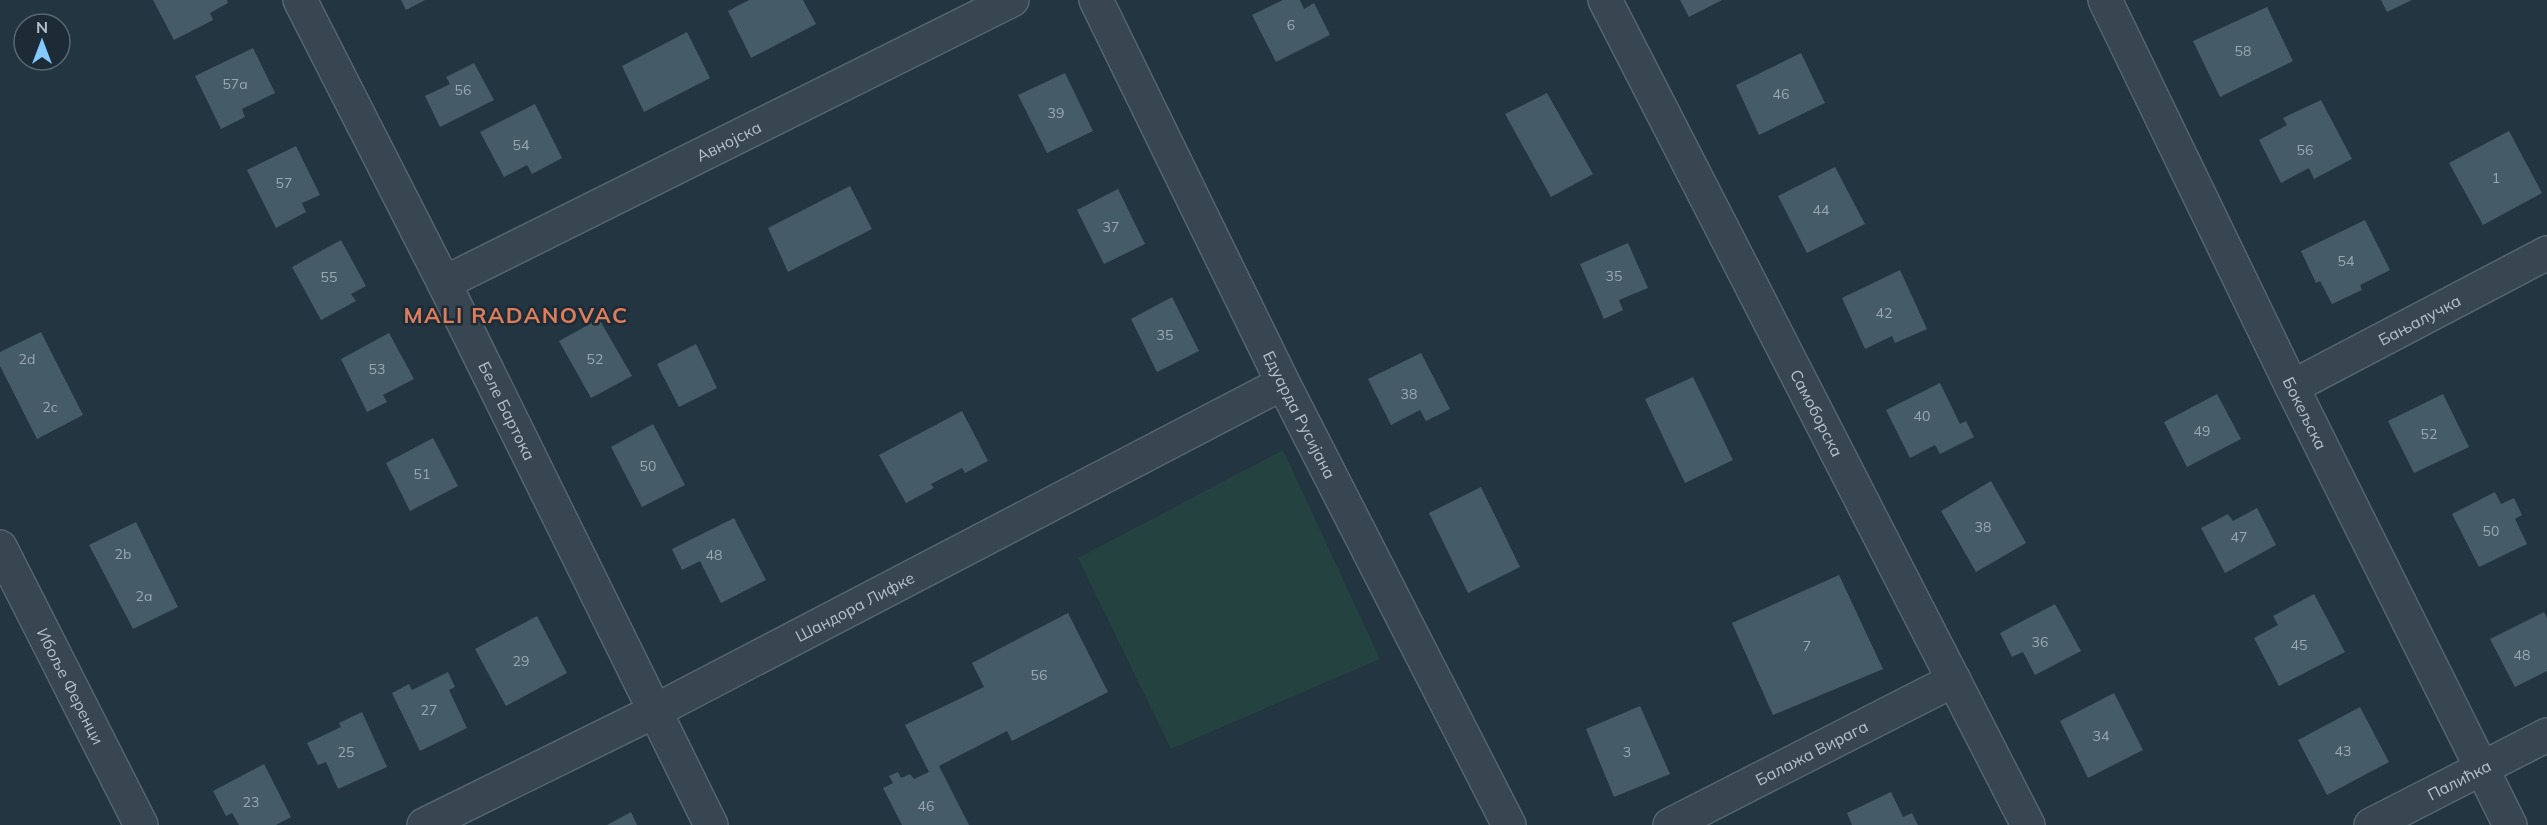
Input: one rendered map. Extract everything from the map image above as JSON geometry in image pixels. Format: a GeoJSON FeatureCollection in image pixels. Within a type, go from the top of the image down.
{"type":"FeatureCollection","features":[{"type":"Feature","properties":{"kind":"street","name":"Беле Бартока"},"geometry":{"type":"LineString","coordinates":[[300,0],[444,283],[653,712],[711,825]]}},
{"type":"Feature","properties":{"kind":"street","name":"Авнојска"},"geometry":{"type":"LineString","coordinates":[[444,283],[1012,0]]}},
{"type":"Feature","properties":{"kind":"street","name":"Едуарда Русијана"},"geometry":{"type":"LineString","coordinates":[[1096,0],[1283,383],[1509,825]]}},
{"type":"Feature","properties":{"kind":"street","name":"Самоборска"},"geometry":{"type":"LineString","coordinates":[[1605,0],[2028,825]]}},
{"type":"Feature","properties":{"kind":"street","name":"Бокељска"},"geometry":{"type":"LineString","coordinates":[[2105,0],[2292,387],[2510,825]]}},
{"type":"Feature","properties":{"kind":"street","name":"Бањалучка"},"geometry":{"type":"LineString","coordinates":[[2292,387],[2547,253]]}},
{"type":"Feature","properties":{"kind":"street","name":"Шандора Лифке"},"geometry":{"type":"LineString","coordinates":[[424,825],[653,712],[1283,383]]}},
{"type":"Feature","properties":{"kind":"street","name":"Ибоље Ференци"},"geometry":{"type":"LineString","coordinates":[[0,547],[141,825]]}},
{"type":"Feature","properties":{"kind":"street","name":"Балажа Вирага"},"geometry":{"type":"LineString","coordinates":[[1671,825],[1954,680]]}},
{"type":"Feature","properties":{"kind":"street","name":"Палићка"},"geometry":{"type":"LineString","coordinates":[[2371,825],[2547,735]]}},
{"type":"Feature","properties":{"kind":"green space"},"geometry":{"type":"Polygon","coordinates":[[[1283,450],[1380,659],[1171,749],[1078,558],[1283,450]]]}},
{"type":"Feature","properties":{"kind":"building"},"geometry":{"type":"Polygon","coordinates":[[[153,0],[227,0],[228,3],[210,13],[213,20],[174,40],[153,0]]]}},
{"type":"Feature","properties":{"kind":"building"},"geometry":{"type":"Polygon","coordinates":[[[401,0],[425,0],[406,10],[401,0]]]}},
{"type":"Feature","properties":{"kind":"building"},"geometry":{"type":"Polygon","coordinates":[[[749,0],[803,0],[816,24],[751,58],[728,11],[749,0]]]}},
{"type":"Feature","properties":{"kind":"building"},"geometry":{"type":"Polygon","coordinates":[[[1283,0],[1300,0],[1304,9],[1314,3],[1330,35],[1276,62],[1252,15],[1283,0]]]}},
{"type":"Feature","properties":{"kind":"building"},"geometry":{"type":"Polygon","coordinates":[[[1680,0],[1722,0],[1689,17],[1680,0]]]}},
{"type":"Feature","properties":{"kind":"building"},"geometry":{"type":"Polygon","coordinates":[[[2381,0],[2412,0],[2387,12],[2381,0]]]}},
{"type":"Feature","properties":{"kind":"building"},"geometry":{"type":"Polygon","coordinates":[[[2267,7],[2293,61],[2220,97],[2193,41],[2267,7]]]}},
{"type":"Feature","properties":{"kind":"building"},"geometry":{"type":"Polygon","coordinates":[[[687,32],[710,78],[644,112],[622,66],[687,32]]]}},
{"type":"Feature","properties":{"kind":"building"},"geometry":{"type":"Polygon","coordinates":[[[253,48],[275,93],[242,109],[245,117],[221,129],[195,76],[253,48]]]}},
{"type":"Feature","properties":{"kind":"building"},"geometry":{"type":"Polygon","coordinates":[[[1801,53],[1825,103],[1759,135],[1736,85],[1801,53]]]}},
{"type":"Feature","properties":{"kind":"building"},"geometry":{"type":"Polygon","coordinates":[[[474,63],[494,100],[440,127],[425,96],[450,84],[446,77],[474,63]]]}},
{"type":"Feature","properties":{"kind":"building"},"geometry":{"type":"Polygon","coordinates":[[[1065,73],[1093,131],[1047,153],[1018,95],[1065,73]]]}},
{"type":"Feature","properties":{"kind":"building"},"geometry":{"type":"Polygon","coordinates":[[[1547,93],[1593,174],[1551,197],[1505,114],[1547,93]]]}},
{"type":"Feature","properties":{"kind":"building"},"geometry":{"type":"Polygon","coordinates":[[[2321,100],[2352,159],[2314,179],[2309,168],[2281,183],[2259,140],[2287,125],[2283,118],[2321,100]]]}},
{"type":"Feature","properties":{"kind":"building"},"geometry":{"type":"Polygon","coordinates":[[[535,104],[562,158],[532,174],[527,165],[504,177],[480,132],[535,104]]]}},
{"type":"Feature","properties":{"kind":"building"},"geometry":{"type":"Polygon","coordinates":[[[2509,131],[2542,193],[2483,225],[2449,163],[2509,131]]]}},
{"type":"Feature","properties":{"kind":"building"},"geometry":{"type":"Polygon","coordinates":[[[296,146],[320,195],[302,203],[306,212],[276,228],[247,170],[296,146]]]}},
{"type":"Feature","properties":{"kind":"building"},"geometry":{"type":"Polygon","coordinates":[[[1835,167],[1865,224],[1807,253],[1778,196],[1835,167]]]}},
{"type":"Feature","properties":{"kind":"building"},"geometry":{"type":"Polygon","coordinates":[[[850,186],[872,229],[788,272],[768,228],[850,186]]]}},
{"type":"Feature","properties":{"kind":"building"},"geometry":{"type":"Polygon","coordinates":[[[1118,189],[1145,244],[1104,264],[1077,210],[1118,189]]]}},
{"type":"Feature","properties":{"kind":"building"},"geometry":{"type":"Polygon","coordinates":[[[2365,220],[2390,270],[2360,285],[2362,290],[2332,304],[2320,281],[2316,283],[2301,251],[2365,220]]]}},
{"type":"Feature","properties":{"kind":"building"},"geometry":{"type":"Polygon","coordinates":[[[341,240],[366,286],[351,294],[356,301],[321,320],[292,267],[341,240]]]}},
{"type":"Feature","properties":{"kind":"building"},"geometry":{"type":"Polygon","coordinates":[[[1628,243],[1648,288],[1619,300],[1623,310],[1604,319],[1580,264],[1628,243]]]}},
{"type":"Feature","properties":{"kind":"building"},"geometry":{"type":"Polygon","coordinates":[[[1900,270],[1927,329],[1895,343],[1892,336],[1865,349],[1842,298],[1900,270]]]}},
{"type":"Feature","properties":{"kind":"building"},"geometry":{"type":"Polygon","coordinates":[[[1172,297],[1199,351],[1157,372],[1131,319],[1172,297]]]}},
{"type":"Feature","properties":{"kind":"building"},"geometry":{"type":"Polygon","coordinates":[[[599,319],[632,376],[591,398],[559,341],[599,319]]]}},
{"type":"Feature","properties":{"kind":"building"},"geometry":{"type":"Polygon","coordinates":[[[41,332],[83,415],[37,439],[0,366],[0,352],[41,332]]]}},
{"type":"Feature","properties":{"kind":"building"},"geometry":{"type":"Polygon","coordinates":[[[389,333],[414,379],[383,395],[387,402],[367,412],[341,359],[389,333]]]}},
{"type":"Feature","properties":{"kind":"building"},"geometry":{"type":"Polygon","coordinates":[[[696,344],[717,388],[679,407],[657,364],[696,344]]]}},
{"type":"Feature","properties":{"kind":"building"},"geometry":{"type":"Polygon","coordinates":[[[1421,353],[1450,409],[1426,421],[1420,410],[1391,425],[1368,379],[1421,353]]]}},
{"type":"Feature","properties":{"kind":"building"},"geometry":{"type":"Polygon","coordinates":[[[1693,377],[1733,460],[1685,483],[1645,399],[1693,377]]]}},
{"type":"Feature","properties":{"kind":"building"},"geometry":{"type":"Polygon","coordinates":[[[1940,383],[1960,424],[1966,421],[1974,437],[1940,454],[1935,445],[1910,458],[1886,410],[1940,383]]]}},
{"type":"Feature","properties":{"kind":"building"},"geometry":{"type":"Polygon","coordinates":[[[2217,394],[2241,439],[2187,467],[2164,422],[2217,394]]]}},
{"type":"Feature","properties":{"kind":"building"},"geometry":{"type":"Polygon","coordinates":[[[2443,394],[2469,447],[2414,473],[2388,421],[2443,394]]]}},
{"type":"Feature","properties":{"kind":"building"},"geometry":{"type":"Polygon","coordinates":[[[962,411],[988,461],[965,473],[962,468],[931,484],[934,488],[906,503],[879,455],[962,411]]]}},
{"type":"Feature","properties":{"kind":"building"},"geometry":{"type":"Polygon","coordinates":[[[653,424],[685,485],[642,507],[611,447],[653,424]]]}},
{"type":"Feature","properties":{"kind":"building"},"geometry":{"type":"Polygon","coordinates":[[[433,438],[458,486],[410,511],[386,463],[433,438]]]}},
{"type":"Feature","properties":{"kind":"building"},"geometry":{"type":"Polygon","coordinates":[[[1991,481],[2026,543],[1976,572],[1941,511],[1991,481]]]}},
{"type":"Feature","properties":{"kind":"building"},"geometry":{"type":"Polygon","coordinates":[[[1481,487],[1520,567],[1468,593],[1429,513],[1481,487]]]}},
{"type":"Feature","properties":{"kind":"building"},"geometry":{"type":"Polygon","coordinates":[[[2495,492],[2501,504],[2514,498],[2522,515],[2515,519],[2527,544],[2479,567],[2452,514],[2495,492]]]}},
{"type":"Feature","properties":{"kind":"building"},"geometry":{"type":"Polygon","coordinates":[[[2257,508],[2276,545],[2225,573],[2201,528],[2228,514],[2233,521],[2257,508]]]}},
{"type":"Feature","properties":{"kind":"building"},"geometry":{"type":"Polygon","coordinates":[[[734,518],[766,580],[721,603],[700,561],[682,570],[672,549],[734,518]]]}},
{"type":"Feature","properties":{"kind":"building"},"geometry":{"type":"Polygon","coordinates":[[[136,522],[178,607],[133,629],[89,545],[136,522]]]}},
{"type":"Feature","properties":{"kind":"building"},"geometry":{"type":"Polygon","coordinates":[[[1839,575],[1883,669],[1773,715],[1732,623],[1839,575]]]}},
{"type":"Feature","properties":{"kind":"building"},"geometry":{"type":"Polygon","coordinates":[[[2314,594],[2345,652],[2279,686],[2254,638],[2278,625],[2273,616],[2314,594]]]}},
{"type":"Feature","properties":{"kind":"building"},"geometry":{"type":"Polygon","coordinates":[[[2055,604],[2081,651],[2035,675],[2023,652],[2012,657],[2000,633],[2055,604]]]}},
{"type":"Feature","properties":{"kind":"building"},"geometry":{"type":"Polygon","coordinates":[[[2544,612],[2547,618],[2547,671],[2515,687],[2490,639],[2544,612]]]}},
{"type":"Feature","properties":{"kind":"building"},"geometry":{"type":"Polygon","coordinates":[[[1068,613],[1108,692],[1012,741],[1007,731],[939,766],[969,825],[902,825],[883,788],[893,783],[889,776],[898,772],[901,778],[910,774],[914,779],[929,772],[905,725],[984,687],[972,663],[1068,613]]]}},
{"type":"Feature","properties":{"kind":"building"},"geometry":{"type":"Polygon","coordinates":[[[537,616],[567,673],[506,706],[475,649],[537,616]]]}},
{"type":"Feature","properties":{"kind":"building"},"geometry":{"type":"Polygon","coordinates":[[[448,672],[455,687],[449,690],[467,728],[420,751],[392,693],[409,684],[412,690],[448,672]]]}},
{"type":"Feature","properties":{"kind":"building"},"geometry":{"type":"Polygon","coordinates":[[[2114,693],[2143,750],[2088,778],[2060,721],[2114,693]]]}},
{"type":"Feature","properties":{"kind":"building"},"geometry":{"type":"Polygon","coordinates":[[[1640,706],[1670,774],[1614,797],[1586,729],[1640,706]]]}},
{"type":"Feature","properties":{"kind":"building"},"geometry":{"type":"Polygon","coordinates":[[[2360,707],[2389,762],[2327,795],[2298,740],[2360,707]]]}},
{"type":"Feature","properties":{"kind":"building"},"geometry":{"type":"Polygon","coordinates":[[[362,712],[387,767],[338,789],[326,762],[318,765],[307,743],[341,727],[339,723],[362,712]]]}},
{"type":"Feature","properties":{"kind":"building"},"geometry":{"type":"Polygon","coordinates":[[[264,764],[291,817],[276,825],[239,825],[232,813],[226,816],[213,791],[264,764]]]}},
{"type":"Feature","properties":{"kind":"building"},"geometry":{"type":"Polygon","coordinates":[[[1891,792],[1903,817],[1912,813],[1918,825],[1852,825],[1847,813],[1891,792]]]}},
{"type":"Feature","properties":{"kind":"building"},"geometry":{"type":"Polygon","coordinates":[[[631,812],[637,825],[607,825],[631,812]]]}},
{"type":"Feature","properties":{"kind":"district","name":"MALI RADANOVAC"},"geometry":{"type":"Point","coordinates":[516,315]}}]}
